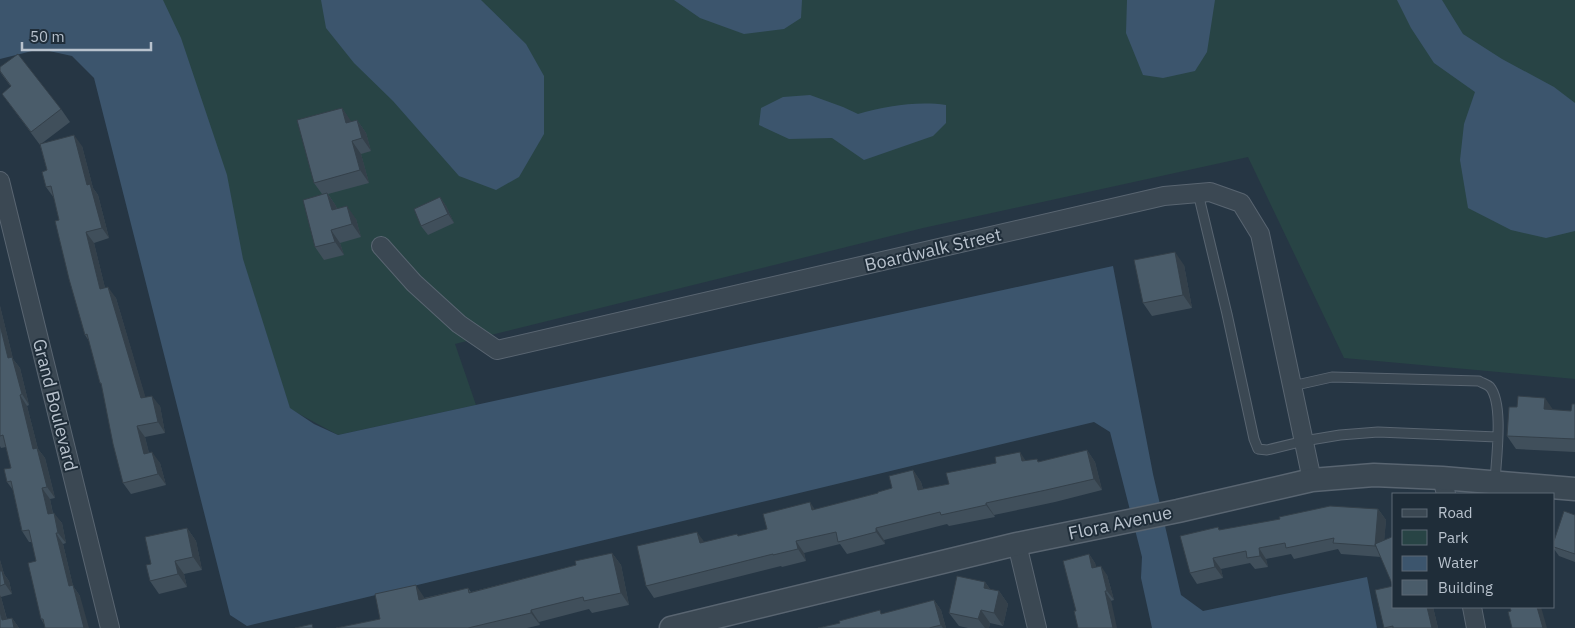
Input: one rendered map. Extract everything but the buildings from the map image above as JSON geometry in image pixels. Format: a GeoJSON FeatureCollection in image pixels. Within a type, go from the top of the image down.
{"type":"FeatureCollection","features":[{"type":"Feature","properties":{"kind":"street","name":"Grand Boulevard"},"geometry":{"type":"LineString","coordinates":[[0,181],[110,628]]}},
{"type":"Feature","properties":{"kind":"street","name":"Boardwalk Street"},"geometry":{"type":"LineString","coordinates":[[381,246],[414,283],[459,324],[497,350],[1164,196],[1210,192],[1241,203],[1260,234],[1312,480]]}},
{"type":"Feature","properties":{"kind":"street","name":"Flora Avenue"},"geometry":{"type":"LineString","coordinates":[[671,628],[1017,544],[1178,511],[1312,480],[1374,476],[1444,486],[1495,482],[1575,490]]}},
{"type":"Feature","properties":{"kind":"street"},"geometry":{"type":"LineString","coordinates":[[1017,544],[1037,628]]}},
{"type":"Feature","properties":{"kind":"street"},"geometry":{"type":"LineString","coordinates":[[1472,608],[1476,628]]}},
{"type":"Feature","properties":{"kind":"lane"},"geometry":{"type":"LineString","coordinates":[[1198,193],[1258,449],[1267,450],[1340,435],[1378,432],[1497,437]]}},
{"type":"Feature","properties":{"kind":"lane"},"geometry":{"type":"LineString","coordinates":[[1292,386],[1332,377],[1479,381],[1489,387],[1496,400],[1498,417],[1495,482]]}},
{"type":"Feature","properties":{"kind":"green space"},"geometry":{"type":"Polygon","coordinates":[[[160,0],[1575,0],[1575,379],[1344,358],[1248,157],[923,228],[455,344],[476,405],[338,435],[290,409],[160,0]]]}},
{"type":"Feature","properties":{"kind":"water"},"geometry":{"type":"Polygon","coordinates":[[[0,0],[163,0],[181,38],[227,175],[243,259],[290,408],[314,424],[338,435],[1113,266],[1153,474],[1181,595],[1203,611],[1367,577],[1377,628],[1152,628],[1141,578],[1142,557],[1110,432],[1094,422],[247,626],[230,615],[94,78],[72,56],[40,49],[0,59],[0,0]]]}},
{"type":"Feature","properties":{"kind":"water"},"geometry":{"type":"Polygon","coordinates":[[[321,0],[481,0],[526,44],[544,76],[544,134],[519,177],[496,190],[459,176],[393,101],[354,63],[326,28],[321,0]]]}},
{"type":"Feature","properties":{"kind":"water"},"geometry":{"type":"Polygon","coordinates":[[[674,0],[802,0],[801,18],[784,29],[744,34],[700,18],[674,0]]]}},
{"type":"Feature","properties":{"kind":"water"},"geometry":{"type":"Polygon","coordinates":[[[1127,0],[1215,0],[1207,52],[1195,71],[1163,78],[1143,75],[1126,33],[1127,0]]]}},
{"type":"Feature","properties":{"kind":"water"},"geometry":{"type":"Polygon","coordinates":[[[1397,0],[1442,0],[1463,34],[1502,59],[1554,87],[1575,103],[1575,231],[1546,238],[1511,230],[1468,208],[1460,160],[1464,124],[1475,92],[1434,63],[1411,28],[1397,0]]]}},
{"type":"Feature","properties":{"kind":"water"},"geometry":{"type":"Polygon","coordinates":[[[810,95],[858,114],[902,105],[946,105],[946,123],[933,136],[864,160],[832,138],[789,139],[759,125],[761,108],[783,97],[810,95]]]}}]}
